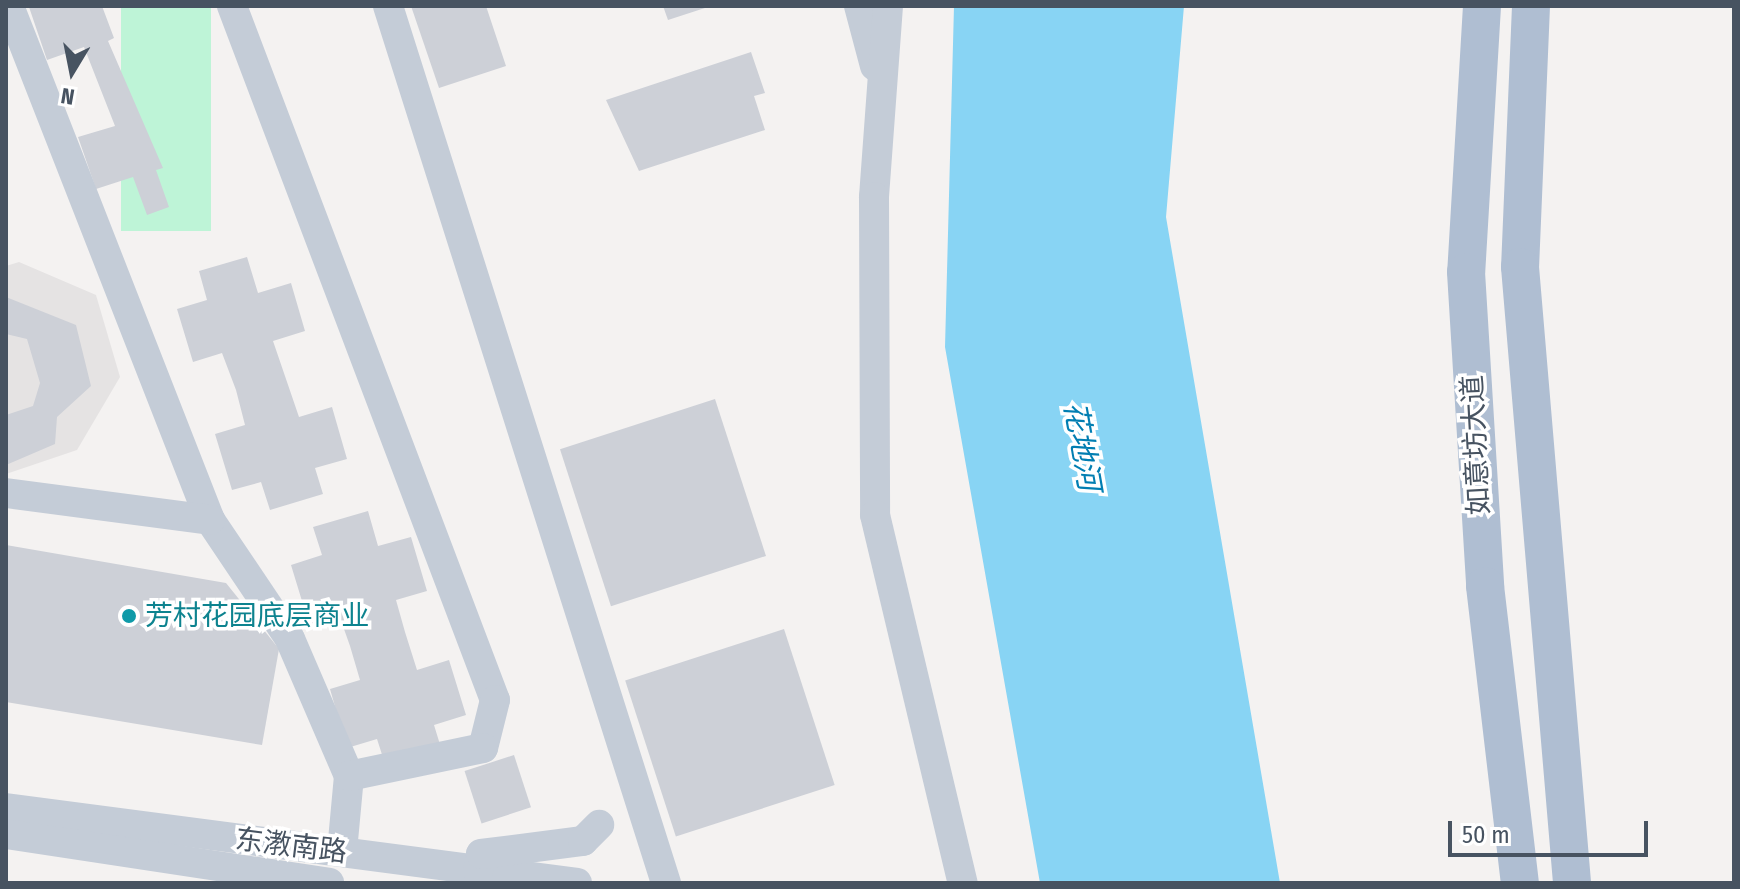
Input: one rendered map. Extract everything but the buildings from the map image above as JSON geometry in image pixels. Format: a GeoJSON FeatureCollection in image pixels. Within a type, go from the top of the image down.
{"type":"FeatureCollection","features":[{"type":"Feature","properties":{"kind":"main road","name":"如意坊大道"},"geometry":{"type":"LineString","coordinates":[[1482,6],[1466,272],[1485,586],[1520,883]]}},
{"type":"Feature","properties":{"kind":"main road","name":"如意坊大道"},"geometry":{"type":"LineString","coordinates":[[1531,6],[1520,267],[1572,883]]}},
{"type":"Feature","properties":{"kind":"street"},"geometry":{"type":"LineString","coordinates":[[9,6],[210,520],[290,639],[349,776],[342,851]]}},
{"type":"Feature","properties":{"kind":"street"},"geometry":{"type":"LineString","coordinates":[[232,6],[495,700],[483,748],[349,776]]}},
{"type":"Feature","properties":{"kind":"street"},"geometry":{"type":"LineString","coordinates":[[388,6],[666,883]]}},
{"type":"Feature","properties":{"kind":"street"},"geometry":{"type":"LineString","coordinates":[[859,6],[880,85]]}},
{"type":"Feature","properties":{"kind":"street"},"geometry":{"type":"LineString","coordinates":[[888,6],[880,85],[875,515],[963,883]]}},
{"type":"Feature","properties":{"kind":"street"},"geometry":{"type":"LineString","coordinates":[[6,493],[210,520]]}},
{"type":"Feature","properties":{"kind":"street","name":"东漖南路"},"geometry":{"type":"LineString","coordinates":[[6,808],[577,883]]}},
{"type":"Feature","properties":{"kind":"street"},"geometry":{"type":"LineString","coordinates":[[478,871],[481,854],[583,841],[599,825]]}},
{"type":"Feature","properties":{"kind":"street","name":"东漖南路"},"geometry":{"type":"LineString","coordinates":[[6,834],[329,883]]}},
{"type":"Feature","properties":{"kind":"shaded area"},"geometry":{"type":"Polygon","coordinates":[[[19,262],[96,295],[120,377],[77,450],[6,474],[6,266],[19,262]]]}},
{"type":"Feature","properties":{"kind":"green space"},"geometry":{"type":"Polygon","coordinates":[[[121,6],[211,6],[211,231],[121,231],[121,6]]]}},
{"type":"Feature","properties":{"kind":"water","name":"花地河"},"geometry":{"type":"Polygon","coordinates":[[[954,6],[1184,6],[1166,217],[1280,883],[1040,883],[945,347],[954,6]]]}},
{"type":"Feature","properties":{"kind":"place","name":"芳村花园底层商业"},"geometry":{"type":"Point","coordinates":[129,616]}}]}
